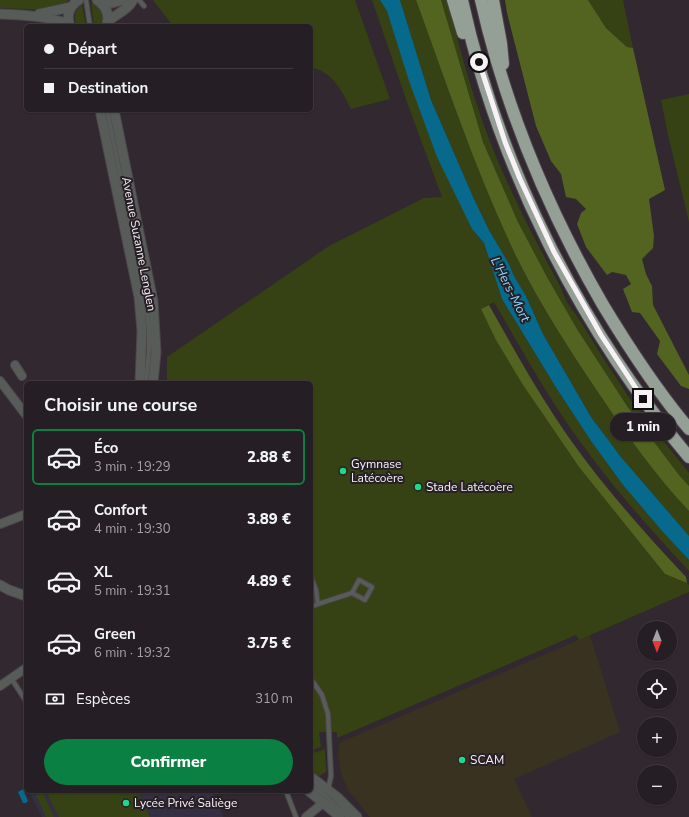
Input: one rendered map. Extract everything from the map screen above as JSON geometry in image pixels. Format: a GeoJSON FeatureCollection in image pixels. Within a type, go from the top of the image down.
{"type":"FeatureCollection","features":[{"type":"Feature","properties":{"kind":"highway"},"geometry":{"type":"LineString","coordinates":[[453,0],[473,63],[493,106]]}},
{"type":"Feature","properties":{"kind":"highway"},"geometry":{"type":"LineString","coordinates":[[462,0],[479,62],[505,142],[523,186],[554,252],[601,335],[643,399],[689,457]]}},
{"type":"Feature","properties":{"kind":"highway"},"geometry":{"type":"LineString","coordinates":[[480,0],[492,46],[511,105],[537,174],[566,238],[613,321],[636,358],[689,429]]}},
{"type":"Feature","properties":{"kind":"highway"},"geometry":{"type":"LineString","coordinates":[[493,0],[501,43],[505,86]]}},
{"type":"Feature","properties":{"kind":"street"},"geometry":{"type":"LineString","coordinates":[[99,1],[112,3],[123,0]]}},
{"type":"Feature","properties":{"kind":"street"},"geometry":{"type":"LineString","coordinates":[[107,24],[117,14],[129,6],[133,0]]}},
{"type":"Feature","properties":{"kind":"street"},"geometry":{"type":"LineString","coordinates":[[99,1],[107,12],[107,24]]}},
{"type":"Feature","properties":{"kind":"street"},"geometry":{"type":"LineString","coordinates":[[0,14],[49,15],[78,2]]}},
{"type":"Feature","properties":{"kind":"street"},"geometry":{"type":"LineString","coordinates":[[70,24],[68,13],[78,2]]}},
{"type":"Feature","properties":{"kind":"street"},"geometry":{"type":"LineString","coordinates":[[49,15],[68,24]]}},
{"type":"Feature","properties":{"kind":"street","name":"Avenue Suzanne Lenglen"},"geometry":{"type":"LineString","coordinates":[[100,112],[139,297],[142,331],[140,381]]}},
{"type":"Feature","properties":{"kind":"street","name":"Avenue Suzanne Lenglen"},"geometry":{"type":"LineString","coordinates":[[114,112],[153,301],[156,352],[153,381]]}},
{"type":"Feature","properties":{"kind":"street"},"geometry":{"type":"LineString","coordinates":[[15,365],[22,376]]}},
{"type":"Feature","properties":{"kind":"street"},"geometry":{"type":"LineString","coordinates":[[0,381],[24,412]]}},
{"type":"Feature","properties":{"kind":"street"},"geometry":{"type":"LineString","coordinates":[[0,524],[24,515]]}},
{"type":"Feature","properties":{"kind":"street"},"geometry":{"type":"LineString","coordinates":[[0,585],[24,595]]}},
{"type":"Feature","properties":{"kind":"street"},"geometry":{"type":"LineString","coordinates":[[0,686],[24,669]]}},
{"type":"Feature","properties":{"kind":"street"},"geometry":{"type":"LineString","coordinates":[[313,778],[337,797],[357,817]]}},
{"type":"Feature","properties":{"kind":"street"},"geometry":{"type":"LineString","coordinates":[[312,793],[340,817]]}},
{"type":"Feature","properties":{"kind":"street"},"geometry":{"type":"LineString","coordinates":[[306,817],[324,802]]}},
{"type":"Feature","properties":{"kind":"lane"},"geometry":{"type":"LineString","coordinates":[[139,0],[144,6]]}},
{"type":"Feature","properties":{"kind":"lane"},"geometry":{"type":"LineString","coordinates":[[78,2],[89,24]]}},
{"type":"Feature","properties":{"kind":"lane"},"geometry":{"type":"LineString","coordinates":[[107,112],[145,296],[149,330],[149,352],[146,381]]}},
{"type":"Feature","properties":{"kind":"lane"},"geometry":{"type":"LineString","coordinates":[[313,606],[352,593],[359,580],[372,586],[365,600],[352,593]]}},
{"type":"Feature","properties":{"kind":"lane"},"geometry":{"type":"LineString","coordinates":[[313,582],[318,604]]}},
{"type":"Feature","properties":{"kind":"lane"},"geometry":{"type":"LineString","coordinates":[[11,678],[24,698]]}},
{"type":"Feature","properties":{"kind":"lane"},"geometry":{"type":"LineString","coordinates":[[313,682],[322,695],[328,714],[331,776],[330,786],[327,789]]}},
{"type":"Feature","properties":{"kind":"lane"},"geometry":{"type":"LineString","coordinates":[[313,787],[348,817]]}},
{"type":"Feature","properties":{"kind":"lane"},"geometry":{"type":"LineString","coordinates":[[287,793],[296,817]]}},
{"type":"Feature","properties":{"kind":"shaded area"},"geometry":{"type":"Polygon","coordinates":[[[590,635],[620,732],[514,779],[532,817],[370,817],[348,790],[341,773],[338,756],[339,743],[590,635]]]}},
{"type":"Feature","properties":{"kind":"shaded area","name":"Lycée Privé Saliège"},"geometry":{"type":"Polygon","coordinates":[[[30,793],[214,793],[223,817],[42,817],[30,793]]]}},
{"type":"Feature","properties":{"kind":"green space"},"geometry":{"type":"Polygon","coordinates":[[[0,0],[69,0],[55,7],[36,9],[0,8],[0,0]]]}},
{"type":"Feature","properties":{"kind":"green space"},"geometry":{"type":"Polygon","coordinates":[[[153,0],[355,0],[390,99],[351,109],[336,83],[326,73],[313,68],[313,24],[171,24],[153,0]]]}},
{"type":"Feature","properties":{"kind":"green space","name":"Stade Latécoère"},"geometry":{"type":"Polygon","coordinates":[[[372,0],[380,0],[387,11],[460,203],[472,229],[484,243],[502,299],[555,386],[591,441],[623,485],[689,560],[689,571],[630,505],[576,436],[523,353],[494,302],[481,309],[523,385],[579,467],[665,574],[687,583],[689,585],[689,592],[579,640],[576,635],[337,738],[337,732],[319,732],[321,747],[313,749],[313,381],[167,381],[167,357],[329,246],[424,198],[442,197],[408,105],[372,0]]]}},
{"type":"Feature","properties":{"kind":"green space"},"geometry":{"type":"Polygon","coordinates":[[[400,0],[416,0],[487,192],[515,254],[535,292],[557,329],[614,416],[655,472],[689,511],[689,536],[621,457],[591,417],[543,334],[526,296],[489,230],[474,199],[431,100],[400,0]]]}},
{"type":"Feature","properties":{"kind":"green space"},"geometry":{"type":"Polygon","coordinates":[[[416,0],[441,0],[483,142],[518,222],[577,329],[627,406],[689,486],[689,511],[655,472],[614,416],[557,329],[535,292],[515,254],[487,192],[416,0]]]}},
{"type":"Feature","properties":{"kind":"green space"},"geometry":{"type":"Polygon","coordinates":[[[441,0],[448,0],[474,97],[491,144],[517,203],[561,288],[566,301],[630,399],[689,473],[689,486],[627,406],[577,329],[518,222],[483,142],[441,0]]]}},
{"type":"Feature","properties":{"kind":"green space"},"geometry":{"type":"Polygon","coordinates":[[[505,0],[588,0],[606,28],[627,47],[633,48],[665,190],[649,199],[654,236],[653,248],[642,259],[646,274],[652,286],[653,305],[689,375],[689,389],[681,386],[657,354],[660,341],[640,313],[632,312],[623,289],[631,284],[626,275],[612,272],[607,275],[586,247],[577,224],[581,213],[586,209],[576,199],[566,197],[561,174],[551,161],[536,126],[505,0]]]}},
{"type":"Feature","properties":{"kind":"green space"},"geometry":{"type":"Polygon","coordinates":[[[588,0],[623,0],[633,48],[627,47],[606,28],[588,0]]]}},
{"type":"Feature","properties":{"kind":"green space"},"geometry":{"type":"Polygon","coordinates":[[[91,3],[100,9],[102,15],[100,24],[94,24],[91,3]]]}},
{"type":"Feature","properties":{"kind":"green space"},"geometry":{"type":"Polygon","coordinates":[[[82,5],[86,24],[76,24],[75,14],[82,5]]]}},
{"type":"Feature","properties":{"kind":"green space"},"geometry":{"type":"Polygon","coordinates":[[[689,94],[689,222],[661,100],[689,94]]]}},
{"type":"Feature","properties":{"kind":"green space"},"geometry":{"type":"Polygon","coordinates":[[[489,305],[555,417],[601,480],[651,539],[686,577],[687,583],[665,574],[579,467],[523,385],[496,340],[481,309],[489,305]]]}},
{"type":"Feature","properties":{"kind":"green space"},"geometry":{"type":"Polygon","coordinates":[[[325,749],[326,772],[319,776],[313,772],[313,753],[325,749]]]}},
{"type":"Feature","properties":{"kind":"green space"},"geometry":{"type":"Polygon","coordinates":[[[35,793],[43,793],[54,817],[46,817],[35,793]]]}},
{"type":"Feature","properties":{"kind":"green space"},"geometry":{"type":"Polygon","coordinates":[[[47,793],[138,793],[150,817],[59,817],[47,793]]]}},
{"type":"Feature","properties":{"kind":"water","name":"L'Hers-Mort"},"geometry":{"type":"Polygon","coordinates":[[[380,0],[400,0],[431,100],[474,199],[489,230],[526,296],[543,334],[591,417],[621,457],[689,536],[689,560],[623,485],[591,441],[555,386],[502,299],[484,243],[472,229],[437,157],[409,81],[387,11],[380,0]]]}},
{"type":"Feature","properties":{"kind":"water"},"geometry":{"type":"Polygon","coordinates":[[[23,789],[28,801],[26,803],[23,803],[18,792],[23,789]]]}},
{"type":"Feature","properties":{"kind":"place","name":"Gymnase Latécoère"},"geometry":{"type":"Point","coordinates":[343,471]}},
{"type":"Feature","properties":{"kind":"place","name":"Stade Latécoère"},"geometry":{"type":"Point","coordinates":[418,487]}},
{"type":"Feature","properties":{"kind":"place","name":"SCAM"},"geometry":{"type":"Point","coordinates":[462,760]}},
{"type":"Feature","properties":{"kind":"place","name":"Lycée Privé Saliège"},"geometry":{"type":"Point","coordinates":[126,803]}},
{"type":"Feature","properties":{"kind":"route"},"geometry":{"type":"LineString","coordinates":[[479,62],[505,142],[520,179],[554,252],[601,335],[643,399]]}}]}
